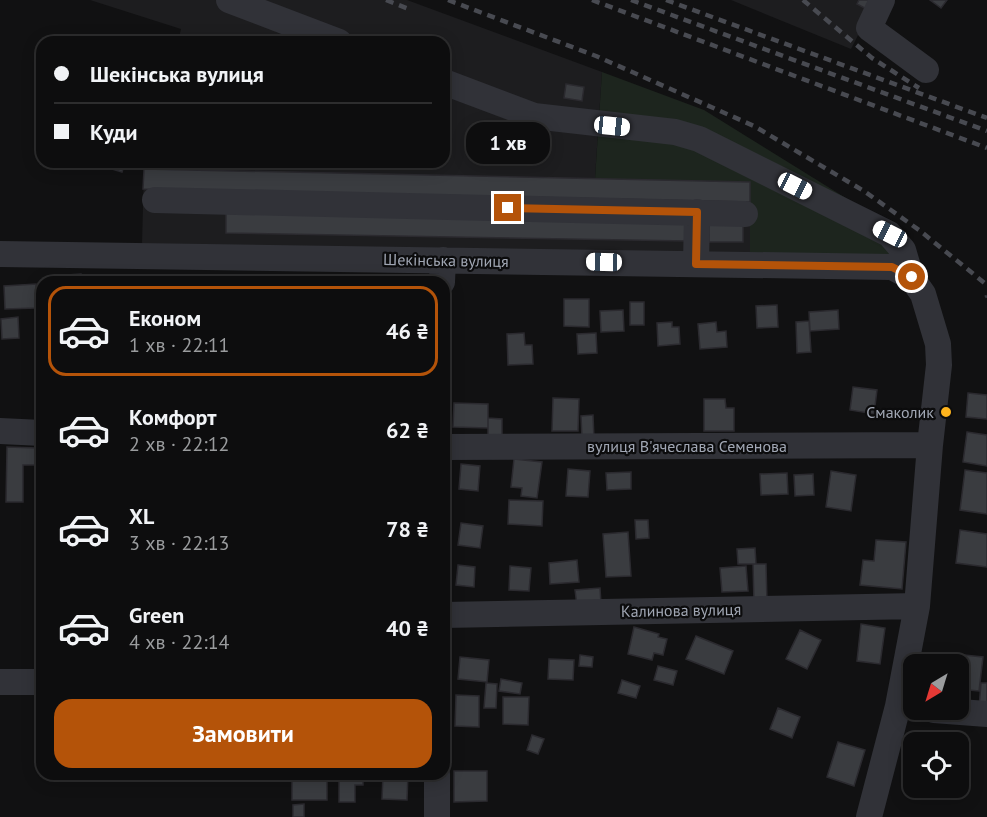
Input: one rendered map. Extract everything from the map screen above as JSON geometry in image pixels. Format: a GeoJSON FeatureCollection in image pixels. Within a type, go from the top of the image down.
{"type":"FeatureCollection","features":[{"type":"Feature","properties":{"kind":"street"},"geometry":{"type":"LineString","coordinates":[[230,0],[323,36]]}},
{"type":"Feature","properties":{"kind":"street"},"geometry":{"type":"LineString","coordinates":[[882,0],[869,28],[926,70]]}},
{"type":"Feature","properties":{"kind":"street"},"geometry":{"type":"LineString","coordinates":[[450,84],[534,116],[675,132],[699,139],[890,234],[903,250],[902,272],[923,294],[938,344],[938,388],[930,445],[912,654]]}},
{"type":"Feature","properties":{"kind":"street"},"geometry":{"type":"LineString","coordinates":[[155,200],[745,214]]}},
{"type":"Feature","properties":{"kind":"street"},"geometry":{"type":"LineString","coordinates":[[696,264],[697,212]]}},
{"type":"Feature","properties":{"kind":"street","name":"Шекінська вулиця"},"geometry":{"type":"LineString","coordinates":[[0,254],[442,271],[696,264],[902,272]]}},
{"type":"Feature","properties":{"kind":"street"},"geometry":{"type":"LineString","coordinates":[[0,431],[36,433]]}},
{"type":"Feature","properties":{"kind":"street","name":"вулиця В'ячеслава Семенова"},"geometry":{"type":"LineString","coordinates":[[450,447],[930,445]]}},
{"type":"Feature","properties":{"kind":"street","name":"Калинова вулиця"},"geometry":{"type":"LineString","coordinates":[[450,615],[917,606]]}},
{"type":"Feature","properties":{"kind":"street"},"geometry":{"type":"LineString","coordinates":[[0,682],[36,681]]}},
{"type":"Feature","properties":{"kind":"street"},"geometry":{"type":"LineString","coordinates":[[969,713],[987,714]]}},
{"type":"Feature","properties":{"kind":"street"},"geometry":{"type":"LineString","coordinates":[[869,817],[903,716]]}},
{"type":"Feature","properties":{"kind":"street"},"geometry":{"type":"LineString","coordinates":[[437,780],[437,817]]}},
{"type":"Feature","properties":{"kind":"shaded area"},"geometry":{"type":"Polygon","coordinates":[[[90,0],[407,0],[602,72],[595,178],[750,182],[750,257],[142,244],[144,168],[450,168],[450,36],[179,36],[181,29],[90,0]]]}},
{"type":"Feature","properties":{"kind":"shaded area"},"geometry":{"type":"Polygon","coordinates":[[[731,0],[876,0],[851,49],[731,0]]]}},
{"type":"Feature","properties":{"kind":"shaded area"},"geometry":{"type":"Polygon","coordinates":[[[602,72],[704,110],[878,218],[889,234],[891,259],[750,257],[750,182],[595,179],[602,72]]]}},
{"type":"Feature","properties":{"kind":"building"},"geometry":{"type":"Polygon","coordinates":[[[859,0],[876,0],[870,11],[857,4],[859,0]]]}},
{"type":"Feature","properties":{"kind":"building"},"geometry":{"type":"Polygon","coordinates":[[[930,0],[947,0],[941,8],[930,0]]]}},
{"type":"Feature","properties":{"kind":"building"},"geometry":{"type":"Polygon","coordinates":[[[566,84],[584,87],[582,101],[564,98],[566,84]]]}},
{"type":"Feature","properties":{"kind":"building"},"geometry":{"type":"Polygon","coordinates":[[[109,168],[123,168],[122,172],[109,168]]]}},
{"type":"Feature","properties":{"kind":"building"},"geometry":{"type":"Polygon","coordinates":[[[144,169],[750,182],[750,202],[143,189],[144,169]]]}},
{"type":"Feature","properties":{"kind":"building"},"geometry":{"type":"Polygon","coordinates":[[[226,211],[688,219],[688,241],[226,233],[226,211]]]}},
{"type":"Feature","properties":{"kind":"building"},"geometry":{"type":"Polygon","coordinates":[[[709,222],[743,222],[743,242],[709,242],[709,222]]]}},
{"type":"Feature","properties":{"kind":"building"},"geometry":{"type":"Polygon","coordinates":[[[81,274],[81,276],[52,276],[81,274]]]}},
{"type":"Feature","properties":{"kind":"building"},"geometry":{"type":"Polygon","coordinates":[[[36,284],[36,308],[5,309],[4,286],[36,284]]]}},
{"type":"Feature","properties":{"kind":"building"},"geometry":{"type":"Polygon","coordinates":[[[564,299],[589,299],[589,327],[564,326],[564,299]]]}},
{"type":"Feature","properties":{"kind":"building"},"geometry":{"type":"Polygon","coordinates":[[[630,302],[644,302],[644,325],[630,325],[630,302]]]}},
{"type":"Feature","properties":{"kind":"building"},"geometry":{"type":"Polygon","coordinates":[[[777,305],[778,327],[757,328],[756,306],[777,305]]]}},
{"type":"Feature","properties":{"kind":"building"},"geometry":{"type":"Polygon","coordinates":[[[623,310],[624,331],[601,332],[600,311],[623,310]]]}},
{"type":"Feature","properties":{"kind":"building"},"geometry":{"type":"Polygon","coordinates":[[[838,310],[839,329],[810,331],[809,312],[838,310]]]}},
{"type":"Feature","properties":{"kind":"building"},"geometry":{"type":"Polygon","coordinates":[[[18,317],[19,338],[2,339],[1,319],[18,317]]]}},
{"type":"Feature","properties":{"kind":"building"},"geometry":{"type":"Polygon","coordinates":[[[809,321],[811,352],[797,353],[796,322],[809,321]]]}},
{"type":"Feature","properties":{"kind":"building"},"geometry":{"type":"Polygon","coordinates":[[[672,322],[672,327],[679,327],[680,344],[658,346],[657,323],[672,322]]]}},
{"type":"Feature","properties":{"kind":"building"},"geometry":{"type":"Polygon","coordinates":[[[716,322],[717,332],[726,331],[727,347],[700,349],[698,324],[716,322]]]}},
{"type":"Feature","properties":{"kind":"building"},"geometry":{"type":"Polygon","coordinates":[[[524,333],[525,345],[532,345],[533,364],[508,365],[507,334],[524,333]]]}},
{"type":"Feature","properties":{"kind":"building"},"geometry":{"type":"Polygon","coordinates":[[[596,333],[597,353],[578,354],[577,334],[596,333]]]}},
{"type":"Feature","properties":{"kind":"building"},"geometry":{"type":"Polygon","coordinates":[[[853,387],[877,390],[874,414],[850,410],[853,387]]]}},
{"type":"Feature","properties":{"kind":"building"},"geometry":{"type":"Polygon","coordinates":[[[968,393],[987,395],[987,419],[966,417],[968,393]]]}},
{"type":"Feature","properties":{"kind":"building"},"geometry":{"type":"Polygon","coordinates":[[[553,398],[579,399],[578,431],[552,431],[553,398]]]}},
{"type":"Feature","properties":{"kind":"building"},"geometry":{"type":"Polygon","coordinates":[[[704,399],[725,399],[726,408],[734,408],[734,431],[704,431],[704,399]]]}},
{"type":"Feature","properties":{"kind":"building"},"geometry":{"type":"Polygon","coordinates":[[[454,403],[488,404],[488,428],[453,427],[454,403]]]}},
{"type":"Feature","properties":{"kind":"building"},"geometry":{"type":"Polygon","coordinates":[[[593,415],[594,439],[582,439],[581,416],[593,415]]]}},
{"type":"Feature","properties":{"kind":"building"},"geometry":{"type":"Polygon","coordinates":[[[488,418],[502,419],[502,436],[488,436],[488,418]]]}},
{"type":"Feature","properties":{"kind":"building"},"geometry":{"type":"Polygon","coordinates":[[[967,432],[987,435],[987,466],[963,462],[967,432]]]}},
{"type":"Feature","properties":{"kind":"building"},"geometry":{"type":"Polygon","coordinates":[[[7,447],[36,448],[36,465],[23,465],[23,502],[6,502],[7,447]]]}},
{"type":"Feature","properties":{"kind":"building"},"geometry":{"type":"Polygon","coordinates":[[[514,459],[542,462],[537,498],[521,496],[522,488],[511,487],[514,459]]]}},
{"type":"Feature","properties":{"kind":"building"},"geometry":{"type":"Polygon","coordinates":[[[461,464],[480,466],[478,491],[459,489],[461,464]]]}},
{"type":"Feature","properties":{"kind":"building"},"geometry":{"type":"Polygon","coordinates":[[[568,469],[590,471],[588,497],[566,496],[568,469]]]}},
{"type":"Feature","properties":{"kind":"building"},"geometry":{"type":"Polygon","coordinates":[[[965,470],[987,473],[987,514],[960,510],[965,470]]]}},
{"type":"Feature","properties":{"kind":"building"},"geometry":{"type":"Polygon","coordinates":[[[831,471],[856,475],[851,511],[826,507],[831,471]]]}},
{"type":"Feature","properties":{"kind":"building"},"geometry":{"type":"Polygon","coordinates":[[[631,472],[631,489],[607,490],[606,473],[631,472]]]}},
{"type":"Feature","properties":{"kind":"building"},"geometry":{"type":"Polygon","coordinates":[[[787,473],[788,494],[761,495],[760,474],[787,473]]]}},
{"type":"Feature","properties":{"kind":"building"},"geometry":{"type":"Polygon","coordinates":[[[813,474],[814,495],[795,496],[794,475],[813,474]]]}},
{"type":"Feature","properties":{"kind":"building"},"geometry":{"type":"Polygon","coordinates":[[[509,500],[543,501],[542,526],[508,524],[509,500]]]}},
{"type":"Feature","properties":{"kind":"building"},"geometry":{"type":"Polygon","coordinates":[[[635,520],[648,520],[649,538],[636,539],[635,520]]]}},
{"type":"Feature","properties":{"kind":"building"},"geometry":{"type":"Polygon","coordinates":[[[461,523],[483,526],[480,548],[458,545],[461,523]]]}},
{"type":"Feature","properties":{"kind":"building"},"geometry":{"type":"Polygon","coordinates":[[[960,530],[987,534],[987,567],[956,563],[960,530]]]}},
{"type":"Feature","properties":{"kind":"building"},"geometry":{"type":"Polygon","coordinates":[[[628,532],[631,576],[606,577],[603,534],[628,532]]]}},
{"type":"Feature","properties":{"kind":"building"},"geometry":{"type":"Polygon","coordinates":[[[876,540],[906,542],[902,589],[860,585],[863,560],[874,561],[876,540]]]}},
{"type":"Feature","properties":{"kind":"building"},"geometry":{"type":"Polygon","coordinates":[[[755,548],[756,564],[738,564],[737,549],[755,548]]]}},
{"type":"Feature","properties":{"kind":"building"},"geometry":{"type":"Polygon","coordinates":[[[577,560],[579,582],[550,584],[549,563],[577,560]]]}},
{"type":"Feature","properties":{"kind":"building"},"geometry":{"type":"Polygon","coordinates":[[[753,564],[766,564],[767,603],[754,604],[753,564]]]}},
{"type":"Feature","properties":{"kind":"building"},"geometry":{"type":"Polygon","coordinates":[[[458,565],[475,567],[474,587],[456,585],[458,565]]]}},
{"type":"Feature","properties":{"kind":"building"},"geometry":{"type":"Polygon","coordinates":[[[510,566],[531,568],[529,591],[509,590],[510,566]]]}},
{"type":"Feature","properties":{"kind":"building"},"geometry":{"type":"Polygon","coordinates":[[[746,566],[748,591],[722,592],[720,568],[746,566]]]}},
{"type":"Feature","properties":{"kind":"building"},"geometry":{"type":"Polygon","coordinates":[[[600,588],[601,604],[577,606],[575,590],[600,588]]]}},
{"type":"Feature","properties":{"kind":"building"},"geometry":{"type":"Polygon","coordinates":[[[861,624],[885,628],[880,664],[857,661],[861,624]]]}},
{"type":"Feature","properties":{"kind":"building"},"geometry":{"type":"Polygon","coordinates":[[[634,627],[659,634],[658,637],[667,639],[663,655],[654,653],[652,660],[628,654],[634,627]]]}},
{"type":"Feature","properties":{"kind":"building"},"geometry":{"type":"Polygon","coordinates":[[[800,630],[821,640],[807,669],[786,659],[800,630]]]}},
{"type":"Feature","properties":{"kind":"building"},"geometry":{"type":"Polygon","coordinates":[[[696,636],[733,651],[724,674],[686,659],[696,636]]]}},
{"type":"Feature","properties":{"kind":"building"},"geometry":{"type":"Polygon","coordinates":[[[580,655],[593,657],[592,667],[579,666],[580,655]]]}},
{"type":"Feature","properties":{"kind":"building"},"geometry":{"type":"Polygon","coordinates":[[[969,656],[983,657],[979,691],[969,690],[969,656]]]}},
{"type":"Feature","properties":{"kind":"building"},"geometry":{"type":"Polygon","coordinates":[[[460,657],[489,660],[487,682],[458,679],[460,657]]]}},
{"type":"Feature","properties":{"kind":"building"},"geometry":{"type":"Polygon","coordinates":[[[549,659],[574,660],[573,680],[548,679],[549,659]]]}},
{"type":"Feature","properties":{"kind":"building"},"geometry":{"type":"Polygon","coordinates":[[[658,666],[677,671],[673,685],[654,680],[658,666]]]}},
{"type":"Feature","properties":{"kind":"building"},"geometry":{"type":"Polygon","coordinates":[[[501,679],[522,683],[520,694],[499,691],[501,679]]]}},
{"type":"Feature","properties":{"kind":"building"},"geometry":{"type":"Polygon","coordinates":[[[622,680],[640,686],[636,698],[618,693],[622,680]]]}},
{"type":"Feature","properties":{"kind":"building"},"geometry":{"type":"Polygon","coordinates":[[[486,683],[497,684],[496,708],[484,708],[486,683]]]}},
{"type":"Feature","properties":{"kind":"building"},"geometry":{"type":"Polygon","coordinates":[[[981,683],[987,683],[987,708],[979,708],[981,683]]]}},
{"type":"Feature","properties":{"kind":"building"},"geometry":{"type":"Polygon","coordinates":[[[456,695],[479,696],[479,727],[455,726],[456,695]]]}},
{"type":"Feature","properties":{"kind":"building"},"geometry":{"type":"Polygon","coordinates":[[[503,697],[529,697],[528,725],[503,724],[503,697]]]}},
{"type":"Feature","properties":{"kind":"building"},"geometry":{"type":"Polygon","coordinates":[[[778,708],[800,717],[792,738],[770,729],[778,708]]]}},
{"type":"Feature","properties":{"kind":"building"},"geometry":{"type":"Polygon","coordinates":[[[532,735],[544,739],[538,754],[527,750],[532,735]]]}},
{"type":"Feature","properties":{"kind":"building"},"geometry":{"type":"Polygon","coordinates":[[[838,742],[865,750],[854,786],[827,777],[838,742]]]}},
{"type":"Feature","properties":{"kind":"building"},"geometry":{"type":"Polygon","coordinates":[[[454,771],[487,771],[487,801],[454,802],[454,771]]]}},
{"type":"Feature","properties":{"kind":"building"},"geometry":{"type":"Polygon","coordinates":[[[292,780],[327,780],[327,800],[292,800],[292,780]]]}},
{"type":"Feature","properties":{"kind":"building"},"geometry":{"type":"Polygon","coordinates":[[[339,780],[363,780],[363,785],[355,785],[355,802],[339,802],[339,780]]]}},
{"type":"Feature","properties":{"kind":"building"},"geometry":{"type":"Polygon","coordinates":[[[383,780],[408,780],[407,800],[382,799],[383,780]]]}},
{"type":"Feature","properties":{"kind":"building"},"geometry":{"type":"Polygon","coordinates":[[[304,804],[304,817],[293,817],[293,805],[304,804]]]}},
{"type":"Feature","properties":{"kind":"railway"},"geometry":{"type":"LineString","coordinates":[[386,0],[411,10]]}},
{"type":"Feature","properties":{"kind":"railway"},"geometry":{"type":"LineString","coordinates":[[448,0],[596,56],[754,126],[864,191],[919,230],[987,285]]}},
{"type":"Feature","properties":{"kind":"railway"},"geometry":{"type":"LineString","coordinates":[[592,0],[987,148]]}},
{"type":"Feature","properties":{"kind":"railway"},"geometry":{"type":"LineString","coordinates":[[631,0],[987,131]]}},
{"type":"Feature","properties":{"kind":"railway"},"geometry":{"type":"LineString","coordinates":[[666,0],[987,118]]}},
{"type":"Feature","properties":{"kind":"railway"},"geometry":{"type":"LineString","coordinates":[[803,0],[872,58],[919,88]]}},
{"type":"Feature","properties":{"kind":"place","name":"Смаколик"},"geometry":{"type":"Point","coordinates":[946,412]}},
{"type":"Feature","properties":{"kind":"route"},"geometry":{"type":"LineString","coordinates":[[508,208],[697,212],[696,264],[892,267],[912,277]]}}]}
